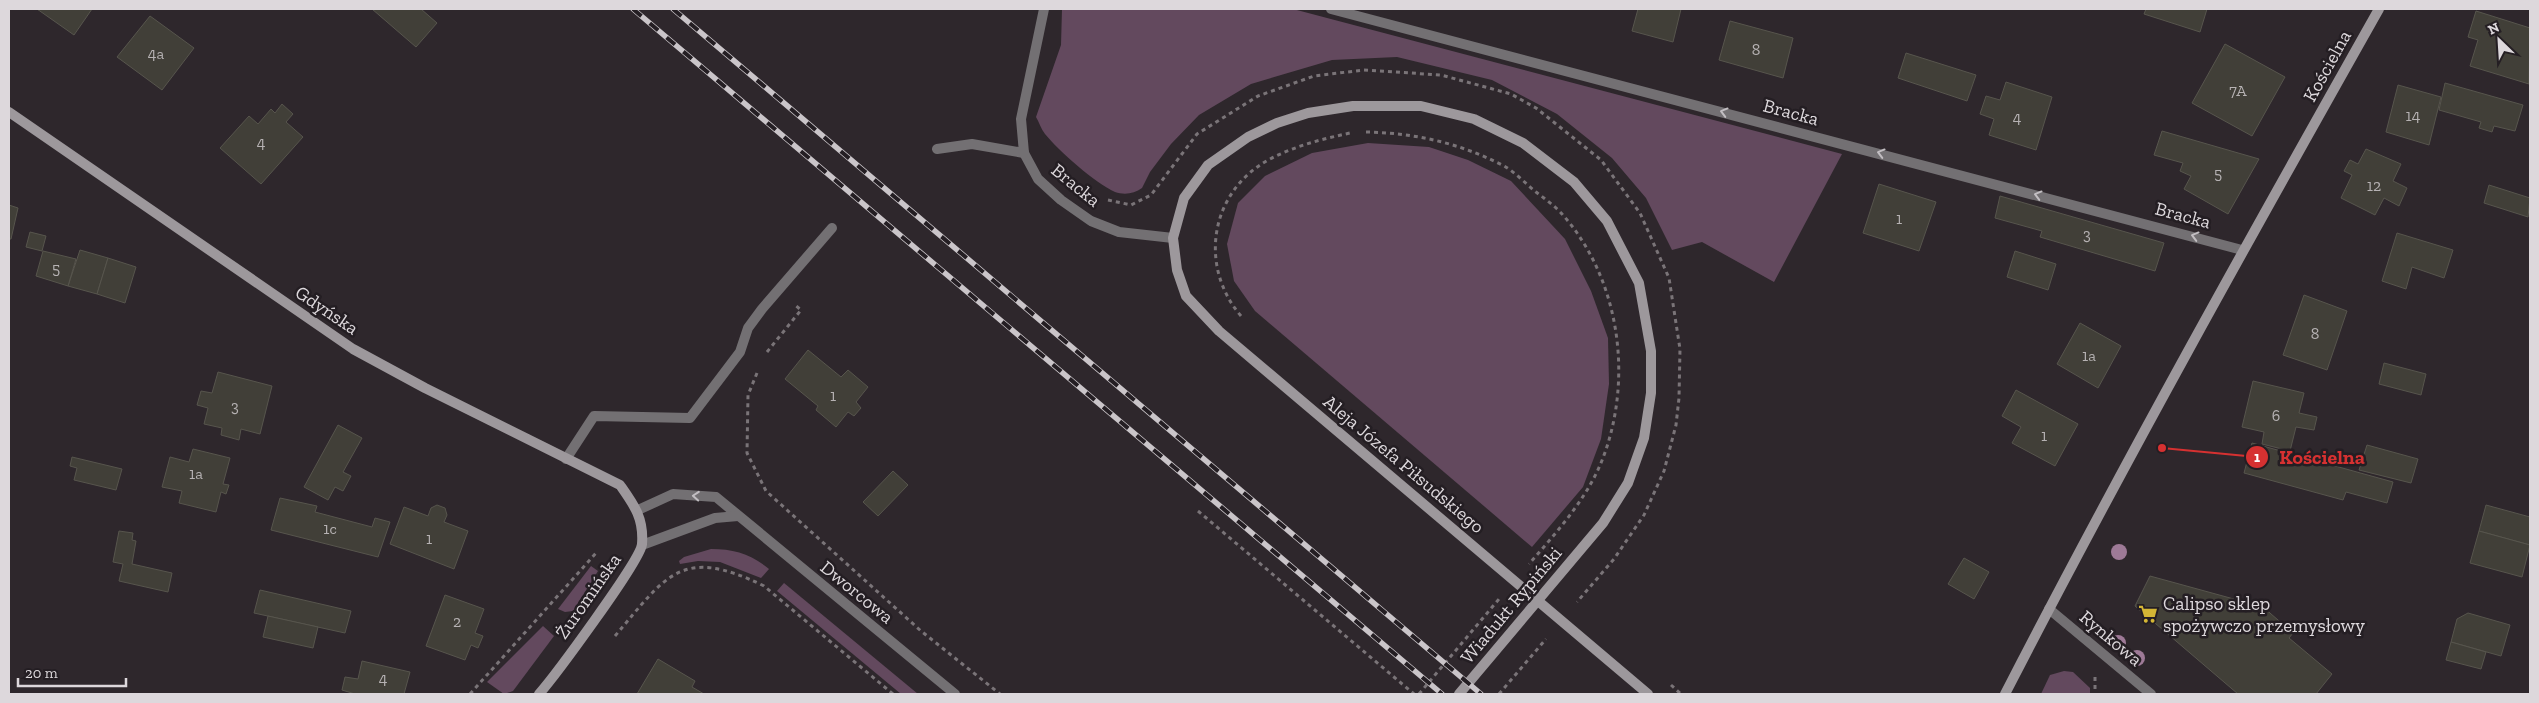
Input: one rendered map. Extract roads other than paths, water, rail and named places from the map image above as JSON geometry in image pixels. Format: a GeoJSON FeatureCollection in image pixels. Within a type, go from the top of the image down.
{"type":"FeatureCollection","features":[{"type":"Feature","properties":{"kind":"main road","name":"Kościelna"},"geometry":{"type":"LineString","coordinates":[[2005,694],[2242,250],[2379,9]]}},
{"type":"Feature","properties":{"kind":"main road","name":"Wiadukt Rypiński"},"geometry":{"type":"LineString","coordinates":[[1173,238],[1184,198],[1208,165],[1248,137],[1308,113],[1353,106],[1421,106],[1474,119],[1523,143],[1574,182],[1607,221],[1639,283],[1651,352],[1651,392],[1642,446],[1628,482],[1590,539],[1459,694]]}},
{"type":"Feature","properties":{"kind":"main road","name":"Gdyńska"},"geometry":{"type":"LineString","coordinates":[[9,112],[352,349],[620,485],[638,510]]}},
{"type":"Feature","properties":{"kind":"main road","name":"Aleja Józefa Piłsudskiego"},"geometry":{"type":"LineString","coordinates":[[1173,238],[1177,270],[1186,296],[1219,331],[1648,694]]}},
{"type":"Feature","properties":{"kind":"main road","name":"Żuromińska"},"geometry":{"type":"LineString","coordinates":[[539,694],[628,573],[642,545],[638,510]]}},
{"type":"Feature","properties":{"kind":"street","name":"Bracka"},"geometry":{"type":"LineString","coordinates":[[1044,9],[1021,119],[1024,153],[1038,179],[1061,200],[1091,221],[1119,232],[1173,238]]}},
{"type":"Feature","properties":{"kind":"street","name":"Bracka"},"geometry":{"type":"LineString","coordinates":[[1331,9],[2242,250]]}},
{"type":"Feature","properties":{"kind":"street"},"geometry":{"type":"LineString","coordinates":[[937,149],[972,144],[1024,153]]}},
{"type":"Feature","properties":{"kind":"street"},"geometry":{"type":"LineString","coordinates":[[566,459],[594,416],[690,418],[740,352],[748,328],[832,228]]}},
{"type":"Feature","properties":{"kind":"street","name":"Dworcowa"},"geometry":{"type":"LineString","coordinates":[[638,510],[673,494],[716,497],[955,694]]}},
{"type":"Feature","properties":{"kind":"street"},"geometry":{"type":"LineString","coordinates":[[642,545],[715,518],[738,516]]}},
{"type":"Feature","properties":{"kind":"street","name":"Rynkowa"},"geometry":{"type":"LineString","coordinates":[[2049,609],[2151,694]]}},
{"type":"Feature","properties":{"kind":"railway"},"geometry":{"type":"LineString","coordinates":[[633,9],[1442,694]]}},
{"type":"Feature","properties":{"kind":"railway"},"geometry":{"type":"LineString","coordinates":[[673,9],[1481,694]]}},
{"type":"Feature","properties":{"kind":"place","name":"Kościelna"},"geometry":{"type":"Point","coordinates":[2162,448]}},
{"type":"Feature","properties":{"kind":"place","name":"Calipso sklep spożywczo przemysłowy"},"geometry":{"type":"Point","coordinates":[2148,614]}}]}
